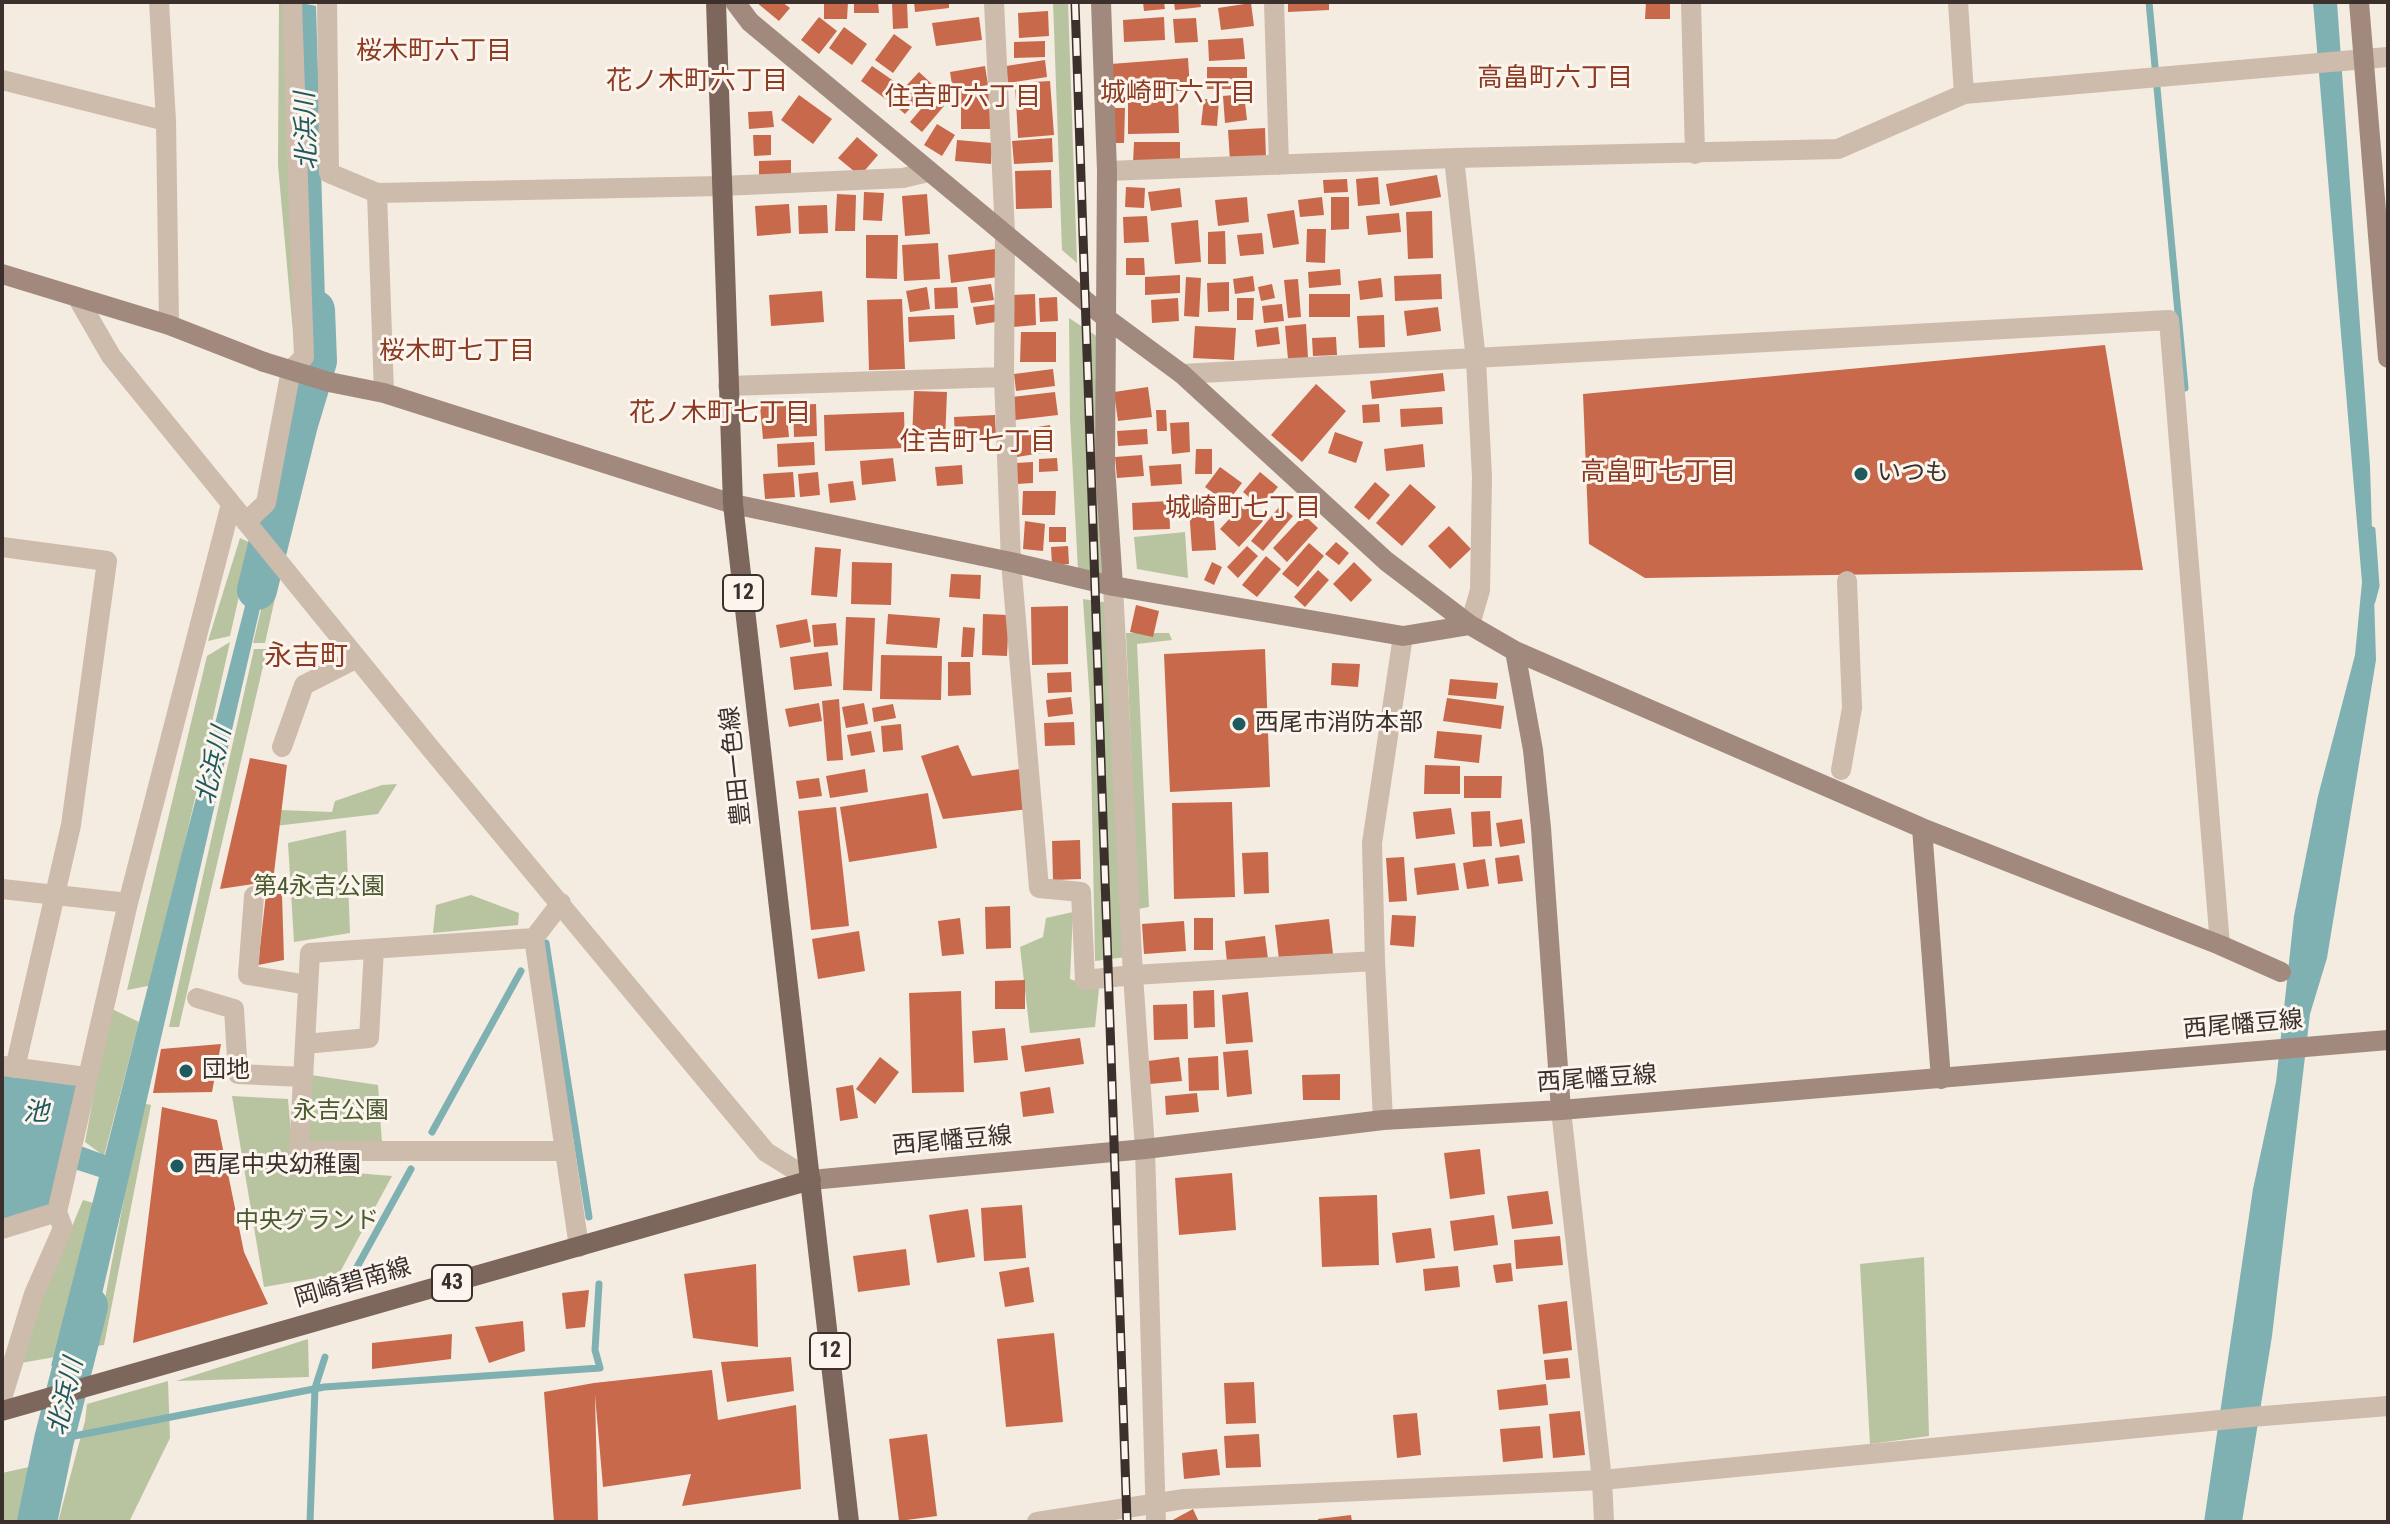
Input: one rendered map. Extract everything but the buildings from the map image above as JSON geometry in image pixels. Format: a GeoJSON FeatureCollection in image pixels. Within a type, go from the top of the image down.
{"type":"FeatureCollection","features":[{"type":"Feature","properties":{"kind":"main road","name":"豊田一色線"},"geometry":{"type":"LineString","coordinates":[[716,2],[733,504],[849,1522]]}},
{"type":"Feature","properties":{"kind":"main road","name":"岡崎碧南線"},"geometry":{"type":"LineString","coordinates":[[2,1411],[811,1180]]}},
{"type":"Feature","properties":{"kind":"street"},"geometry":{"type":"LineString","coordinates":[[159,2],[166,121],[169,325]]}},
{"type":"Feature","properties":{"kind":"street"},"geometry":{"type":"LineString","coordinates":[[249,525],[266,503],[291,370],[304,357],[292,2]]}},
{"type":"Feature","properties":{"kind":"street"},"geometry":{"type":"LineString","coordinates":[[327,2],[329,173],[377,193],[721,186],[903,178],[928,172]]}},
{"type":"Feature","properties":{"kind":"street"},"geometry":{"type":"LineString","coordinates":[[735,2],[750,22],[1106,318],[1182,374],[1386,561],[1470,625],[1515,651],[1922,828],[2281,972]]}},
{"type":"Feature","properties":{"kind":"street"},"geometry":{"type":"LineString","coordinates":[[994,2],[1005,233],[1004,377],[1011,562],[1039,888],[1081,892],[1085,980],[1375,961]]}},
{"type":"Feature","properties":{"kind":"street"},"geometry":{"type":"LineString","coordinates":[[1101,2],[1107,171],[1105,466],[1145,1149],[1155,1512]]}},
{"type":"Feature","properties":{"kind":"street"},"geometry":{"type":"LineString","coordinates":[[1274,2],[1279,165]]}},
{"type":"Feature","properties":{"kind":"street"},"geometry":{"type":"LineString","coordinates":[[1691,2],[1695,154]]}},
{"type":"Feature","properties":{"kind":"street"},"geometry":{"type":"LineString","coordinates":[[1958,2],[1964,94]]}},
{"type":"Feature","properties":{"kind":"street"},"geometry":{"type":"LineString","coordinates":[[2359,2],[2388,358]]}},
{"type":"Feature","properties":{"kind":"street"},"geometry":{"type":"LineString","coordinates":[[1107,171],[1454,158],[1838,149],[1964,94],[2388,57]]}},
{"type":"Feature","properties":{"kind":"street"},"geometry":{"type":"LineString","coordinates":[[2,80],[166,121]]}},
{"type":"Feature","properties":{"kind":"street"},"geometry":{"type":"LineString","coordinates":[[1454,158],[1476,360],[1482,477],[1480,590],[1470,625]]}},
{"type":"Feature","properties":{"kind":"street"},"geometry":{"type":"LineString","coordinates":[[377,193],[384,393]]}},
{"type":"Feature","properties":{"kind":"street"},"geometry":{"type":"LineString","coordinates":[[2,274],[169,325],[264,362],[329,382],[384,393],[733,504],[1113,586],[1403,636],[1470,625]]}},
{"type":"Feature","properties":{"kind":"street"},"geometry":{"type":"LineString","coordinates":[[77,297],[111,356],[766,1152],[811,1180]]}},
{"type":"Feature","properties":{"kind":"street"},"geometry":{"type":"LineString","coordinates":[[1182,374],[2169,320],[2220,945]]}},
{"type":"Feature","properties":{"kind":"street"},"geometry":{"type":"LineString","coordinates":[[728,386],[1004,377]]}},
{"type":"Feature","properties":{"kind":"street"},"geometry":{"type":"LineString","coordinates":[[3,1395],[34,1294],[63,1228],[57,1212],[86,1077],[231,504]]}},
{"type":"Feature","properties":{"kind":"street"},"geometry":{"type":"LineString","coordinates":[[2,547],[107,561],[71,825],[9,1067],[86,1077]]}},
{"type":"Feature","properties":{"kind":"street"},"geometry":{"type":"LineString","coordinates":[[1841,770],[1852,708],[1847,581]]}},
{"type":"Feature","properties":{"kind":"street"},"geometry":{"type":"LineString","coordinates":[[1383,1120],[1372,843],[1403,636]]}},
{"type":"Feature","properties":{"kind":"street"},"geometry":{"type":"LineString","coordinates":[[1515,651],[1535,766],[1561,1110],[1604,1522]]}},
{"type":"Feature","properties":{"kind":"street"},"geometry":{"type":"LineString","coordinates":[[282,747],[304,685],[357,658]]}},
{"type":"Feature","properties":{"kind":"street"},"geometry":{"type":"LineString","coordinates":[[1922,828],[1941,1079]]}},
{"type":"Feature","properties":{"kind":"street"},"geometry":{"type":"LineString","coordinates":[[2,889],[128,903]]}},
{"type":"Feature","properties":{"kind":"street"},"geometry":{"type":"LineString","coordinates":[[254,896],[248,975],[308,985]]}},
{"type":"Feature","properties":{"kind":"street"},"geometry":{"type":"LineString","coordinates":[[561,903],[534,938],[579,1247]]}},
{"type":"Feature","properties":{"kind":"street"},"geometry":{"type":"LineString","coordinates":[[534,938],[310,953],[299,1151],[565,1151]]}},
{"type":"Feature","properties":{"kind":"street"},"geometry":{"type":"LineString","coordinates":[[305,1044],[369,1038],[374,949]]}},
{"type":"Feature","properties":{"kind":"street"},"geometry":{"type":"LineString","coordinates":[[197,998],[234,1009],[238,1074],[303,1077]]}},
{"type":"Feature","properties":{"kind":"street","name":"西尾幡豆線"},"geometry":{"type":"LineString","coordinates":[[811,1180],[1145,1149],[1383,1120],[1561,1110],[2388,1040]]}},
{"type":"Feature","properties":{"kind":"street"},"geometry":{"type":"LineString","coordinates":[[2,1229],[57,1212]]}},
{"type":"Feature","properties":{"kind":"street"},"geometry":{"type":"LineString","coordinates":[[1037,1522],[1155,1512],[1184,1499],[1602,1480],[2388,1406]]}},
{"type":"Feature","properties":{"kind":"green space"},"geometry":{"type":"Polygon","coordinates":[[[279,2],[297,2],[295,355],[278,165],[279,2]]]}},
{"type":"Feature","properties":{"kind":"green space"},"geometry":{"type":"Polygon","coordinates":[[[1053,2],[1068,2],[1077,263],[1062,250],[1053,2]]]}},
{"type":"Feature","properties":{"kind":"green space"},"geometry":{"type":"Polygon","coordinates":[[[1069,318],[1098,337],[1105,577],[1078,570],[1070,419],[1069,318]]]}},
{"type":"Feature","properties":{"kind":"green space"},"geometry":{"type":"Polygon","coordinates":[[[1185,532],[1188,578],[1137,569],[1134,537],[1185,532]]]}},
{"type":"Feature","properties":{"kind":"green space"},"geometry":{"type":"Polygon","coordinates":[[[240,538],[251,543],[230,636],[208,641],[240,538]]]}},
{"type":"Feature","properties":{"kind":"green space"},"geometry":{"type":"Polygon","coordinates":[[[270,573],[280,576],[265,643],[253,643],[270,573]]]}},
{"type":"Feature","properties":{"kind":"green space"},"geometry":{"type":"Polygon","coordinates":[[[1083,599],[1110,603],[1126,957],[1095,961],[1090,704],[1083,599]]]}},
{"type":"Feature","properties":{"kind":"green space"},"geometry":{"type":"Polygon","coordinates":[[[1126,633],[1169,633],[1172,640],[1137,644],[1149,907],[1138,909],[1126,633]]]}},
{"type":"Feature","properties":{"kind":"green space"},"geometry":{"type":"Polygon","coordinates":[[[230,642],[153,985],[127,990],[207,656],[230,642]]]}},
{"type":"Feature","properties":{"kind":"green space"},"geometry":{"type":"Polygon","coordinates":[[[254,649],[267,649],[179,1027],[169,1027],[254,649]]]}},
{"type":"Feature","properties":{"kind":"green space"},"geometry":{"type":"Polygon","coordinates":[[[397,784],[378,814],[275,826],[279,810],[332,812],[335,801],[382,785],[397,784]]]}},
{"type":"Feature","properties":{"kind":"green space","name":"第4永吉公園"},"geometry":{"type":"Polygon","coordinates":[[[346,830],[350,933],[294,942],[288,843],[346,830]]]}},
{"type":"Feature","properties":{"kind":"green space"},"geometry":{"type":"Polygon","coordinates":[[[471,895],[519,913],[518,925],[433,933],[436,905],[471,895]]]}},
{"type":"Feature","properties":{"kind":"green space"},"geometry":{"type":"Polygon","coordinates":[[[1073,912],[1070,979],[1099,989],[1095,1027],[1030,1033],[1020,947],[1043,937],[1046,918],[1073,912]]]}},
{"type":"Feature","properties":{"kind":"green space"},"geometry":{"type":"Polygon","coordinates":[[[110,1008],[139,1022],[104,1156],[85,1142],[110,1008]]]}},
{"type":"Feature","properties":{"kind":"green space","name":"永吉公園"},"geometry":{"type":"Polygon","coordinates":[[[311,1075],[378,1085],[382,1143],[305,1143],[311,1075]]]}},
{"type":"Feature","properties":{"kind":"green space","name":"中央グランド"},"geometry":{"type":"Polygon","coordinates":[[[232,1096],[288,1099],[294,1168],[392,1176],[339,1274],[264,1287],[232,1096]]]}},
{"type":"Feature","properties":{"kind":"green space"},"geometry":{"type":"Polygon","coordinates":[[[142,1103],[151,1105],[104,1345],[96,1346],[142,1103]]]}},
{"type":"Feature","properties":{"kind":"green space"},"geometry":{"type":"Polygon","coordinates":[[[83,1200],[100,1205],[55,1357],[15,1364],[83,1200]]]}},
{"type":"Feature","properties":{"kind":"green space"},"geometry":{"type":"Polygon","coordinates":[[[1924,1257],[1929,1436],[1870,1444],[1860,1264],[1924,1257]]]}},
{"type":"Feature","properties":{"kind":"green space"},"geometry":{"type":"Polygon","coordinates":[[[308,1339],[309,1377],[176,1381],[308,1339]]]}},
{"type":"Feature","properties":{"kind":"green space"},"geometry":{"type":"Polygon","coordinates":[[[168,1381],[170,1438],[129,1522],[58,1522],[87,1404],[168,1381]]]}},
{"type":"Feature","properties":{"kind":"green space"},"geometry":{"type":"Polygon","coordinates":[[[29,1467],[17,1522],[2,1522],[2,1473],[29,1467]]]}},
{"type":"Feature","properties":{"kind":"water","name":"北浜川"},"geometry":{"type":"Polygon","coordinates":[[[297,2],[316,6],[327,365],[305,362],[297,2]]]}},
{"type":"Feature","properties":{"kind":"water"},"geometry":{"type":"Polygon","coordinates":[[[2313,2],[2337,2],[2370,466],[2376,660],[2327,958],[2310,1014],[2272,1336],[2242,1522],[2204,1522],[2253,1189],[2276,1082],[2294,916],[2318,796],[2355,655],[2362,582],[2313,2]]]}},
{"type":"Feature","properties":{"kind":"water"},"geometry":{"type":"Polygon","coordinates":[[[300,383],[318,385],[283,538],[267,517],[300,383]]]}},
{"type":"Feature","properties":{"kind":"water","name":"北浜川"},"geometry":{"type":"Polygon","coordinates":[[[260,547],[270,565],[88,1355],[51,1366],[99,1177],[62,1165],[53,1209],[2,1224],[2,1074],[78,1083],[67,1141],[105,1155],[260,547]]]}},
{"type":"Feature","properties":{"kind":"water","name":"北浜川"},"geometry":{"type":"Polygon","coordinates":[[[72,1427],[50,1522],[20,1522],[38,1440],[72,1427]]]}},
{"type":"Feature","properties":{"kind":"waterway"},"geometry":{"type":"LineString","coordinates":[[2149,2],[2185,388]]}},
{"type":"Feature","properties":{"kind":"waterway","name":"北浜川"},"geometry":{"type":"LineString","coordinates":[[257,590],[298,424],[317,361],[315,310]]}},
{"type":"Feature","properties":{"kind":"waterway"},"geometry":{"type":"LineString","coordinates":[[2372,530],[2376,586],[2372,601]]}},
{"type":"Feature","properties":{"kind":"waterway"},"geometry":{"type":"LineString","coordinates":[[546,943],[589,1217]]}},
{"type":"Feature","properties":{"kind":"waterway"},"geometry":{"type":"LineString","coordinates":[[432,1132],[521,971]]}},
{"type":"Feature","properties":{"kind":"waterway"},"geometry":{"type":"LineString","coordinates":[[346,1287],[411,1169]]}},
{"type":"Feature","properties":{"kind":"waterway"},"geometry":{"type":"LineString","coordinates":[[64,1438],[324,1387],[600,1368],[595,1350],[599,1284]]}},
{"type":"Feature","properties":{"kind":"waterway","name":"北浜川"},"geometry":{"type":"LineString","coordinates":[[37,1522],[88,1306]]}},
{"type":"Feature","properties":{"kind":"waterway"},"geometry":{"type":"LineString","coordinates":[[310,1522],[315,1388],[325,1357]]}},
{"type":"Feature","properties":{"kind":"railway"},"geometry":{"type":"LineString","coordinates":[[1075,2],[1127,1522]]}},
{"type":"Feature","properties":{"kind":"place","name":"いつも"},"geometry":{"type":"Point","coordinates":[1861,474]}},
{"type":"Feature","properties":{"kind":"place","name":"西尾市消防本部"},"geometry":{"type":"Point","coordinates":[1239,724]}},
{"type":"Feature","properties":{"kind":"place","name":"団地"},"geometry":{"type":"Point","coordinates":[186,1071]}},
{"type":"Feature","properties":{"kind":"place","name":"西尾中央幼稚園"},"geometry":{"type":"Point","coordinates":[177,1166]}},
{"type":"Feature","properties":{"kind":"district","name":"桜木町六丁目"},"geometry":{"type":"Point","coordinates":[434,52]}},
{"type":"Feature","properties":{"kind":"district","name":"高畠町六丁目"},"geometry":{"type":"Point","coordinates":[1555,79]}},
{"type":"Feature","properties":{"kind":"district","name":"花ノ木町六丁目"},"geometry":{"type":"Point","coordinates":[697,82]}},
{"type":"Feature","properties":{"kind":"district","name":"城崎町六丁目"},"geometry":{"type":"Point","coordinates":[1178,94]}},
{"type":"Feature","properties":{"kind":"district","name":"住吉町六丁目"},"geometry":{"type":"Point","coordinates":[963,98]}},
{"type":"Feature","properties":{"kind":"district","name":"桜木町七丁目"},"geometry":{"type":"Point","coordinates":[457,352]}},
{"type":"Feature","properties":{"kind":"district","name":"花ノ木町七丁目"},"geometry":{"type":"Point","coordinates":[720,414]}},
{"type":"Feature","properties":{"kind":"district","name":"住吉町七丁目"},"geometry":{"type":"Point","coordinates":[978,443]}},
{"type":"Feature","properties":{"kind":"district","name":"高畠町七丁目"},"geometry":{"type":"Point","coordinates":[1658,473]}},
{"type":"Feature","properties":{"kind":"district","name":"城崎町七丁目"},"geometry":{"type":"Point","coordinates":[1243,509]}},
{"type":"Feature","properties":{"kind":"district","name":"永吉町"},"geometry":{"type":"Point","coordinates":[306,658]}},
{"type":"Feature","properties":{"kind":"water label","name":"池"},"geometry":{"type":"Point","coordinates":[36,1113]}}]}
